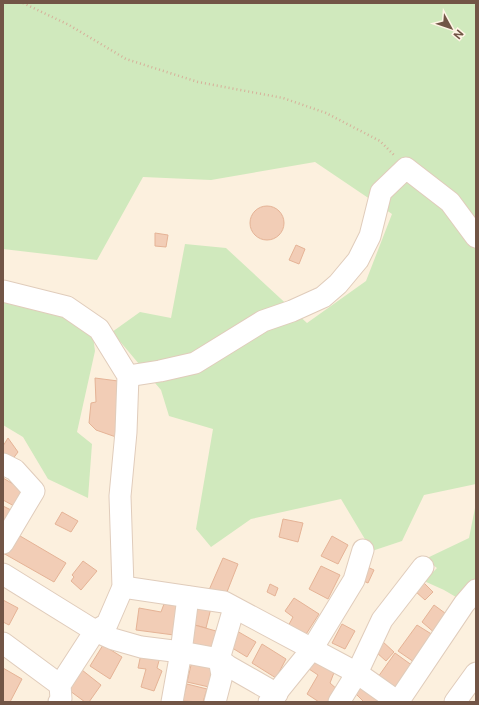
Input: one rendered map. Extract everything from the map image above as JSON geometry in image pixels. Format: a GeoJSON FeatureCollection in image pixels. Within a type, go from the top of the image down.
{"type":"FeatureCollection","features":[{"type":"Feature","properties":{"kind":"street"},"geometry":{"type":"LineString","coordinates":[[128,376],[195,363],[263,321],[292,311],[323,297],[338,284],[358,260],[370,236],[382,192],[406,168],[450,202],[476,237]]}},
{"type":"Feature","properties":{"kind":"street"},"geometry":{"type":"LineString","coordinates":[[3,291],[67,307],[99,329],[128,376],[126,432],[120,496],[123,587],[108,624],[95,631],[60,694],[3,643]]}},
{"type":"Feature","properties":{"kind":"street"},"geometry":{"type":"LineString","coordinates":[[3,464],[15,470],[34,491],[3,543]]}},
{"type":"Feature","properties":{"kind":"street"},"geometry":{"type":"LineString","coordinates":[[3,574],[95,631],[113,639],[141,647],[219,659],[273,698],[312,650],[354,580],[363,550]]}},
{"type":"Feature","properties":{"kind":"street"},"geometry":{"type":"LineString","coordinates":[[339,702],[357,673],[382,620],[423,567]]}},
{"type":"Feature","properties":{"kind":"street"},"geometry":{"type":"LineString","coordinates":[[123,587],[224,602],[357,673],[397,702],[464,604],[476,590]]}},
{"type":"Feature","properties":{"kind":"street"},"geometry":{"type":"LineString","coordinates":[[172,702],[181,652],[188,597]]}},
{"type":"Feature","properties":{"kind":"street"},"geometry":{"type":"LineString","coordinates":[[214,702],[222,675],[219,659],[234,608]]}},
{"type":"Feature","properties":{"kind":"street"},"geometry":{"type":"LineString","coordinates":[[455,702],[476,673]]}},
{"type":"Feature","properties":{"kind":"path"},"geometry":{"type":"LineString","coordinates":[[23,3],[69,25],[126,59],[198,82],[283,98],[326,113],[380,141],[406,168]]}},
{"type":"Feature","properties":{"kind":"green space"},"geometry":{"type":"Polygon","coordinates":[[[3,3],[476,3],[476,484],[424,495],[402,541],[372,551],[341,499],[251,519],[211,547],[196,529],[213,429],[169,416],[161,390],[112,332],[140,312],[171,318],[185,244],[226,248],[307,323],[366,281],[392,214],[315,162],[211,180],[143,177],[97,260],[3,249],[3,3]]]}},
{"type":"Feature","properties":{"kind":"green space"},"geometry":{"type":"Polygon","coordinates":[[[3,294],[64,317],[93,336],[95,351],[77,432],[92,444],[88,498],[48,479],[23,437],[3,425],[3,294]]]}},
{"type":"Feature","properties":{"kind":"green space"},"geometry":{"type":"Polygon","coordinates":[[[476,503],[476,582],[461,600],[424,581],[437,568],[425,559],[469,538],[476,503]]]}},
{"type":"Feature","properties":{"kind":"building"},"geometry":{"type":"Polygon","coordinates":[[[267,206],[279,211],[284,223],[279,235],[267,240],[255,235],[250,223],[255,211],[267,206]]]}},
{"type":"Feature","properties":{"kind":"building"},"geometry":{"type":"Polygon","coordinates":[[[155,233],[168,235],[166,247],[155,246],[155,233]]]}},
{"type":"Feature","properties":{"kind":"building"},"geometry":{"type":"Polygon","coordinates":[[[296,245],[305,249],[299,264],[289,260],[296,245]]]}},
{"type":"Feature","properties":{"kind":"building"},"geometry":{"type":"Polygon","coordinates":[[[95,378],[118,381],[116,437],[96,430],[89,423],[91,403],[96,402],[95,378]]]}},
{"type":"Feature","properties":{"kind":"building"},"geometry":{"type":"Polygon","coordinates":[[[8,438],[18,452],[9,464],[3,460],[3,446],[8,438]]]}},
{"type":"Feature","properties":{"kind":"building"},"geometry":{"type":"Polygon","coordinates":[[[3,478],[25,491],[16,507],[3,500],[3,478]]]}},
{"type":"Feature","properties":{"kind":"building"},"geometry":{"type":"Polygon","coordinates":[[[3,506],[11,510],[3,525],[3,506]]]}},
{"type":"Feature","properties":{"kind":"building"},"geometry":{"type":"Polygon","coordinates":[[[62,512],[78,521],[71,532],[55,524],[62,512]]]}},
{"type":"Feature","properties":{"kind":"building"},"geometry":{"type":"Polygon","coordinates":[[[283,519],[303,523],[298,542],[279,537],[283,519]]]}},
{"type":"Feature","properties":{"kind":"building"},"geometry":{"type":"Polygon","coordinates":[[[15,533],[66,563],[54,582],[3,553],[15,533]]]}},
{"type":"Feature","properties":{"kind":"building"},"geometry":{"type":"Polygon","coordinates":[[[332,536],[348,545],[338,564],[321,556],[332,536]]]}},
{"type":"Feature","properties":{"kind":"building"},"geometry":{"type":"Polygon","coordinates":[[[223,558],[238,564],[225,597],[209,590],[223,558]]]}},
{"type":"Feature","properties":{"kind":"building"},"geometry":{"type":"Polygon","coordinates":[[[83,561],[97,571],[81,590],[71,581],[74,577],[72,575],[83,561]]]}},
{"type":"Feature","properties":{"kind":"building"},"geometry":{"type":"Polygon","coordinates":[[[321,566],[340,575],[328,599],[309,589],[321,566]]]}},
{"type":"Feature","properties":{"kind":"building"},"geometry":{"type":"Polygon","coordinates":[[[365,566],[374,570],[368,583],[359,579],[365,566]]]}},
{"type":"Feature","properties":{"kind":"building"},"geometry":{"type":"Polygon","coordinates":[[[424,583],[433,592],[425,600],[415,591],[424,583]]]}},
{"type":"Feature","properties":{"kind":"building"},"geometry":{"type":"Polygon","coordinates":[[[270,584],[278,588],[275,596],[267,592],[270,584]]]}},
{"type":"Feature","properties":{"kind":"building"},"geometry":{"type":"Polygon","coordinates":[[[294,598],[319,614],[303,639],[287,628],[293,617],[285,611],[294,598]]]}},
{"type":"Feature","properties":{"kind":"building"},"geometry":{"type":"Polygon","coordinates":[[[3,600],[18,608],[9,625],[3,622],[3,600]]]}},
{"type":"Feature","properties":{"kind":"building"},"geometry":{"type":"Polygon","coordinates":[[[164,604],[178,606],[174,635],[136,630],[139,608],[161,612],[164,604]]]}},
{"type":"Feature","properties":{"kind":"building"},"geometry":{"type":"Polygon","coordinates":[[[196,604],[211,608],[206,628],[191,624],[196,604]]]}},
{"type":"Feature","properties":{"kind":"building"},"geometry":{"type":"Polygon","coordinates":[[[434,605],[449,616],[436,634],[422,622],[434,605]]]}},
{"type":"Feature","properties":{"kind":"building"},"geometry":{"type":"Polygon","coordinates":[[[191,624],[216,631],[212,651],[186,646],[191,624]]]}},
{"type":"Feature","properties":{"kind":"building"},"geometry":{"type":"Polygon","coordinates":[[[342,624],[355,631],[345,649],[332,643],[342,624]]]}},
{"type":"Feature","properties":{"kind":"building"},"geometry":{"type":"Polygon","coordinates":[[[417,625],[433,635],[414,662],[398,651],[417,625]]]}},
{"type":"Feature","properties":{"kind":"building"},"geometry":{"type":"Polygon","coordinates":[[[237,631],[256,642],[247,657],[229,646],[237,631]]]}},
{"type":"Feature","properties":{"kind":"building"},"geometry":{"type":"Polygon","coordinates":[[[382,641],[394,652],[386,661],[376,652],[382,641]]]}},
{"type":"Feature","properties":{"kind":"building"},"geometry":{"type":"Polygon","coordinates":[[[262,644],[286,659],[276,678],[252,663],[262,644]]]}},
{"type":"Feature","properties":{"kind":"building"},"geometry":{"type":"Polygon","coordinates":[[[103,645],[122,657],[110,679],[90,666],[103,645]]]}},
{"type":"Feature","properties":{"kind":"building"},"geometry":{"type":"Polygon","coordinates":[[[395,653],[413,666],[396,689],[378,677],[395,653]]]}},
{"type":"Feature","properties":{"kind":"building"},"geometry":{"type":"Polygon","coordinates":[[[141,654],[160,657],[157,668],[162,671],[154,691],[141,687],[146,669],[138,668],[141,654]]]}},
{"type":"Feature","properties":{"kind":"building"},"geometry":{"type":"Polygon","coordinates":[[[314,658],[335,670],[330,683],[339,691],[328,702],[319,702],[307,694],[318,675],[309,669],[314,658]]]}},
{"type":"Feature","properties":{"kind":"building"},"geometry":{"type":"Polygon","coordinates":[[[192,661],[214,666],[209,687],[187,682],[192,661]]]}},
{"type":"Feature","properties":{"kind":"building"},"geometry":{"type":"Polygon","coordinates":[[[3,668],[22,679],[10,702],[3,702],[3,668]]]}},
{"type":"Feature","properties":{"kind":"building"},"geometry":{"type":"Polygon","coordinates":[[[82,670],[101,685],[89,702],[85,702],[66,688],[82,670]]]}},
{"type":"Feature","properties":{"kind":"building"},"geometry":{"type":"Polygon","coordinates":[[[364,683],[389,702],[362,702],[363,701],[354,692],[364,683]]]}},
{"type":"Feature","properties":{"kind":"building"},"geometry":{"type":"Polygon","coordinates":[[[187,684],[207,689],[203,702],[182,701],[187,684]]]}}]}
